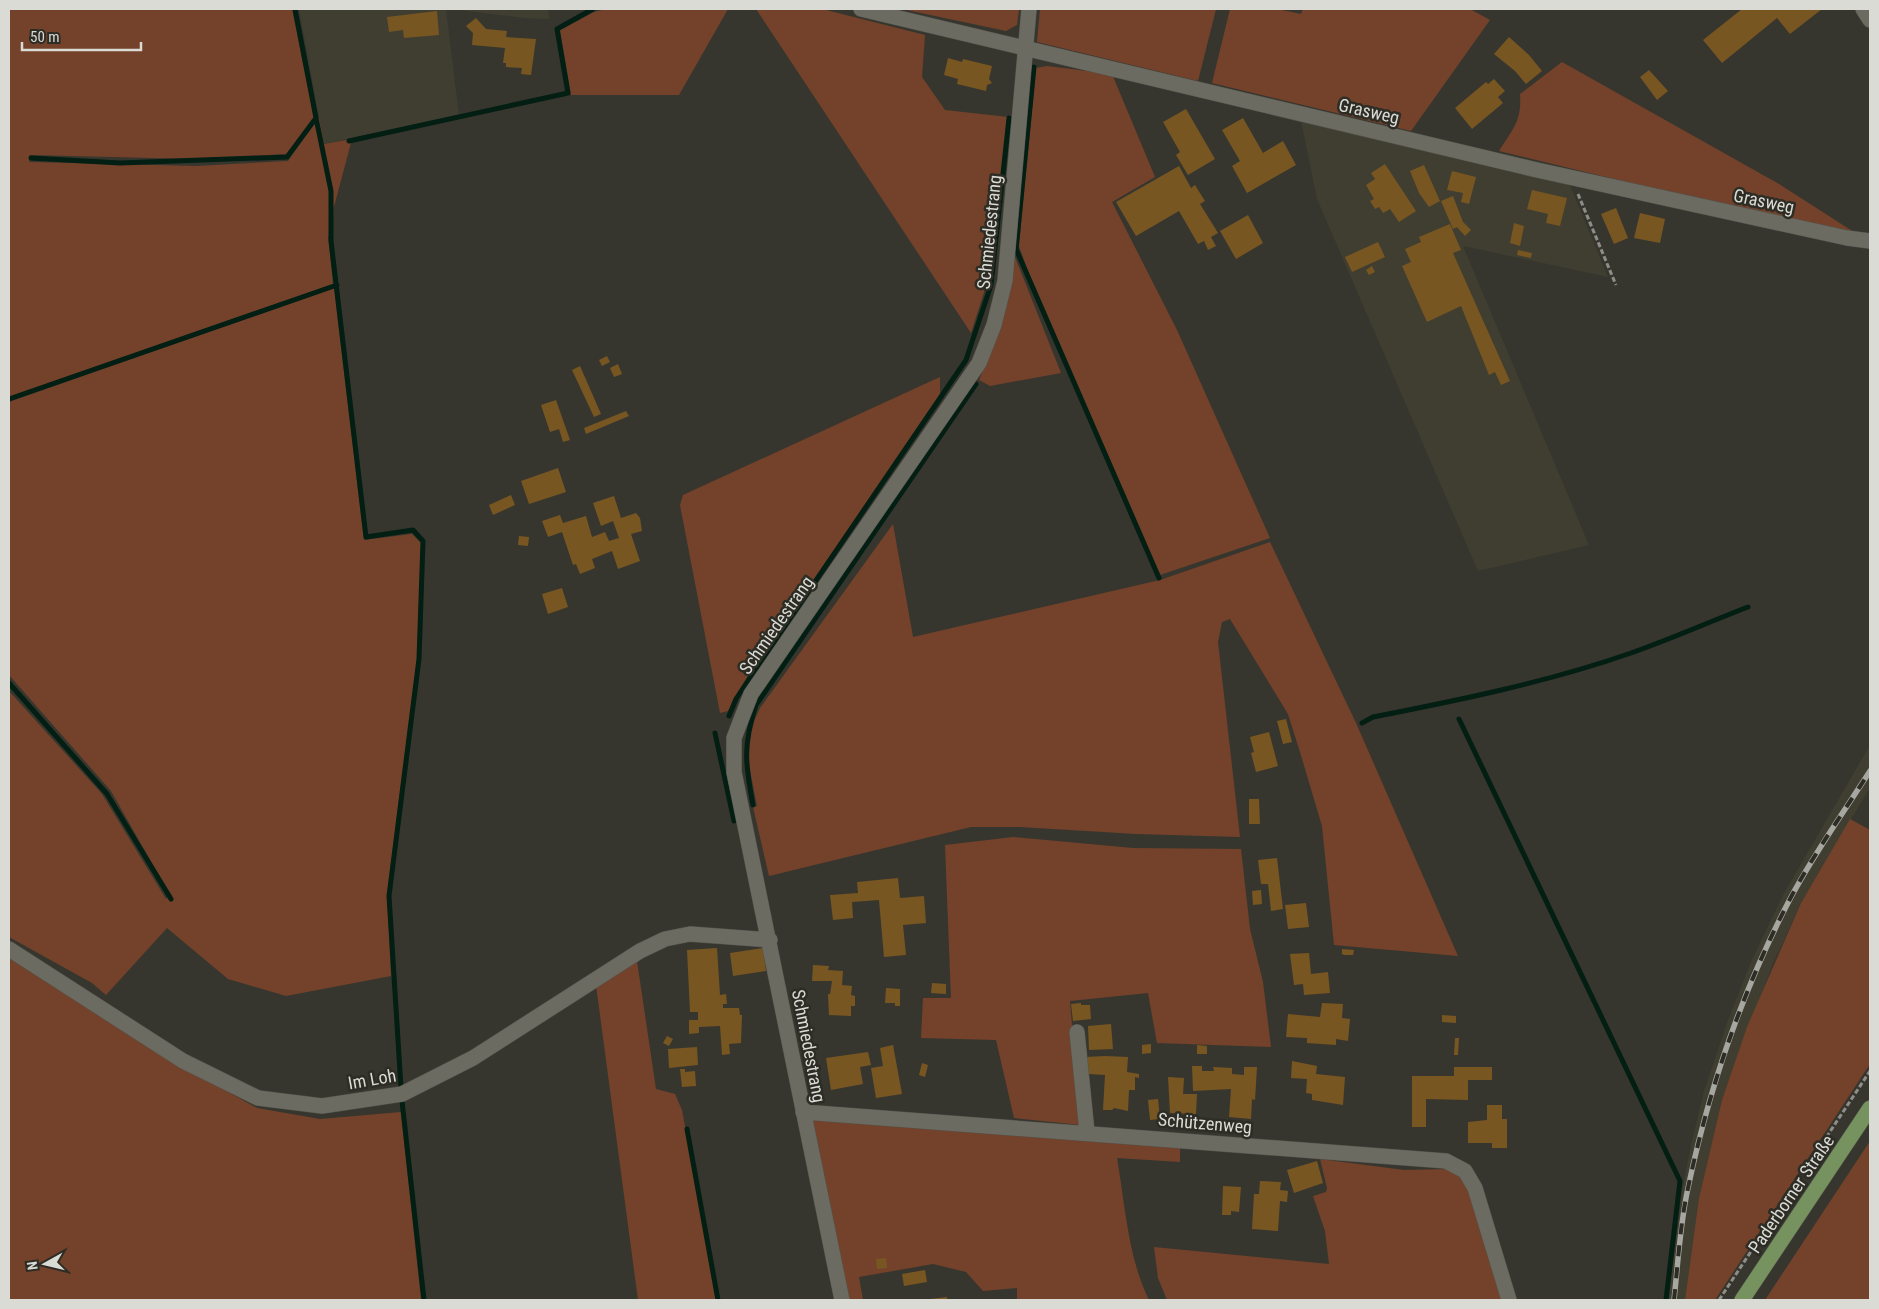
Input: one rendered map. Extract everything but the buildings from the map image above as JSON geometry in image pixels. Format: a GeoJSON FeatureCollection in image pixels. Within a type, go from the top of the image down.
{"type":"FeatureCollection","features":[{"type":"Feature","properties":{"kind":"main road","name":"Paderborner Straße"},"geometry":{"type":"LineString","coordinates":[[1742,1300],[1870,1108]]}},
{"type":"Feature","properties":{"kind":"street","name":"Grasweg"},"geometry":{"type":"LineString","coordinates":[[861,9],[1576,179],[1847,238],[1870,241]]}},
{"type":"Feature","properties":{"kind":"street","name":"Schmiedestrang"},"geometry":{"type":"LineString","coordinates":[[842,1300],[770,940],[734,772],[734,738],[751,694],[979,363],[994,325],[1005,281],[1029,9]]}},
{"type":"Feature","properties":{"kind":"street"},"geometry":{"type":"LineString","coordinates":[[1863,9],[1870,20]]}},
{"type":"Feature","properties":{"kind":"street","name":"Im Loh"},"geometry":{"type":"LineString","coordinates":[[9,949],[183,1061],[258,1098],[322,1106],[402,1094],[473,1058],[640,951],[665,939],[690,934],[770,940]]}},
{"type":"Feature","properties":{"kind":"street"},"geometry":{"type":"LineString","coordinates":[[1078,1032],[1087,1132]]}},
{"type":"Feature","properties":{"kind":"street","name":"Schützenweg"},"geometry":{"type":"LineString","coordinates":[[803,1112],[1087,1132],[1446,1161],[1465,1171],[1475,1188],[1509,1300]]}},
{"type":"Feature","properties":{"kind":"path"},"geometry":{"type":"LineString","coordinates":[[1576,179],[1576,190],[1616,285]]}},
{"type":"Feature","properties":{"kind":"path"},"geometry":{"type":"LineString","coordinates":[[1719,1300],[1870,1071]]}},
{"type":"Feature","properties":{"kind":"shaded area"},"geometry":{"type":"Polygon","coordinates":[[[9,9],[292,9],[314,118],[288,154],[194,159],[30,155],[29,162],[196,166],[288,161],[319,117],[324,144],[352,139],[331,218],[333,235],[328,236],[333,284],[9,397],[9,9]]]}},
{"type":"Feature","properties":{"kind":"shaded area"},"geometry":{"type":"Polygon","coordinates":[[[299,9],[446,9],[459,115],[324,144],[299,9]]]}},
{"type":"Feature","properties":{"kind":"shaded area"},"geometry":{"type":"Polygon","coordinates":[[[451,9],[548,9],[549,19],[524,18],[451,9]]]}},
{"type":"Feature","properties":{"kind":"shaded area"},"geometry":{"type":"Polygon","coordinates":[[[607,9],[728,9],[679,95],[571,95],[560,30],[594,12],[607,9]]]}},
{"type":"Feature","properties":{"kind":"shaded area"},"geometry":{"type":"Polygon","coordinates":[[[756,9],[822,9],[925,35],[922,77],[945,110],[1008,117],[987,283],[971,333],[756,9]]]}},
{"type":"Feature","properties":{"kind":"shaded area"},"geometry":{"type":"Polygon","coordinates":[[[902,9],[1019,9],[1017,25],[1006,31],[902,9]]]}},
{"type":"Feature","properties":{"kind":"shaded area"},"geometry":{"type":"Polygon","coordinates":[[[1040,9],[1216,9],[1198,81],[1037,42],[1040,9]]]}},
{"type":"Feature","properties":{"kind":"shaded area"},"geometry":{"type":"Polygon","coordinates":[[[1230,9],[1277,9],[1301,14],[1303,9],[1470,9],[1490,20],[1411,131],[1212,83],[1230,9]]]}},
{"type":"Feature","properties":{"kind":"shaded area"},"geometry":{"type":"Polygon","coordinates":[[[1562,62],[1779,184],[1860,236],[1823,230],[1499,151],[1516,124],[1520,111],[1520,94],[1562,62]]]}},
{"type":"Feature","properties":{"kind":"shaded area"},"geometry":{"type":"Polygon","coordinates":[[[1047,66],[1112,74],[1155,177],[1112,202],[1177,330],[1270,538],[1160,575],[1030,277],[1019,246],[1036,68],[1047,66]]]}},
{"type":"Feature","properties":{"kind":"shaded area"},"geometry":{"type":"Polygon","coordinates":[[[1301,121],[1569,183],[1608,277],[1463,246],[1589,545],[1478,571],[1317,199],[1301,121]]]}},
{"type":"Feature","properties":{"kind":"shaded area"},"geometry":{"type":"Polygon","coordinates":[[[1013,252],[1061,373],[990,386],[979,380],[1001,328],[1013,252]]]}},
{"type":"Feature","properties":{"kind":"shaded area"},"geometry":{"type":"Polygon","coordinates":[[[334,288],[364,540],[412,534],[421,543],[417,659],[387,894],[391,976],[286,996],[228,979],[167,928],[106,995],[92,983],[9,937],[9,691],[102,794],[166,899],[170,895],[111,791],[9,675],[9,402],[334,288]]]}},
{"type":"Feature","properties":{"kind":"shaded area"},"geometry":{"type":"Polygon","coordinates":[[[940,377],[940,396],[755,665],[728,711],[720,713],[680,505],[683,495],[940,377]]]}},
{"type":"Feature","properties":{"kind":"shaded area"},"geometry":{"type":"Polygon","coordinates":[[[893,524],[913,637],[1160,580],[1270,542],[1356,723],[1458,956],[1334,945],[1322,826],[1288,714],[1230,619],[1222,622],[1218,642],[1240,837],[1136,834],[1020,827],[971,827],[769,876],[753,807],[757,806],[748,760],[751,728],[760,708],[893,524]]]}},
{"type":"Feature","properties":{"kind":"shaded area"},"geometry":{"type":"Polygon","coordinates":[[[1870,745],[1870,788],[1801,903],[1772,966],[1722,1100],[1699,1198],[1685,1300],[1668,1300],[1682,1191],[1691,1145],[1704,1091],[1728,1020],[1751,962],[1783,895],[1870,745]]]}},
{"type":"Feature","properties":{"kind":"shaded area"},"geometry":{"type":"Polygon","coordinates":[[[1850,819],[1870,830],[1870,1064],[1715,1300],[1685,1300],[1699,1198],[1722,1100],[1747,1027],[1801,903],[1850,819]]]}},
{"type":"Feature","properties":{"kind":"shaded area"},"geometry":{"type":"Polygon","coordinates":[[[1013,837],[1133,848],[1241,849],[1250,929],[1263,982],[1271,1047],[1157,1043],[1148,993],[1070,1001],[1080,1125],[1014,1118],[996,1040],[921,1038],[923,998],[951,998],[945,845],[1013,837]]]}},
{"type":"Feature","properties":{"kind":"shaded area"},"geometry":{"type":"Polygon","coordinates":[[[9,957],[180,1065],[257,1108],[320,1119],[401,1112],[421,1300],[9,1300],[9,957]]]}},
{"type":"Feature","properties":{"kind":"shaded area"},"geometry":{"type":"Polygon","coordinates":[[[637,961],[656,1089],[675,1094],[682,1110],[717,1300],[638,1300],[596,985],[637,961]]]}},
{"type":"Feature","properties":{"kind":"shaded area"},"geometry":{"type":"Polygon","coordinates":[[[810,1117],[1180,1146],[1180,1162],[1117,1158],[1136,1267],[1149,1300],[1017,1300],[1017,1288],[983,1291],[966,1272],[933,1264],[859,1277],[863,1300],[846,1300],[810,1117]]]}},
{"type":"Feature","properties":{"kind":"shaded area"},"geometry":{"type":"Polygon","coordinates":[[[1870,1141],[1870,1300],[1765,1300],[1870,1141]]]}},
{"type":"Feature","properties":{"kind":"shaded area"},"geometry":{"type":"Polygon","coordinates":[[[1320,1159],[1404,1170],[1448,1169],[1459,1176],[1470,1191],[1502,1300],[1167,1300],[1158,1278],[1154,1247],[1329,1264],[1325,1231],[1313,1196],[1326,1192],[1327,1188],[1320,1159]]]}},
{"type":"Feature","properties":{"kind":"waterway"},"geometry":{"type":"LineString","coordinates":[[31,158],[120,163],[287,157],[316,118],[295,9]]}},
{"type":"Feature","properties":{"kind":"waterway"},"geometry":{"type":"LineString","coordinates":[[349,141],[568,93],[557,29],[593,9]]}},
{"type":"Feature","properties":{"kind":"waterway"},"geometry":{"type":"LineString","coordinates":[[1034,67],[1016,249],[1159,578]]}},
{"type":"Feature","properties":{"kind":"waterway"},"geometry":{"type":"LineString","coordinates":[[316,118],[331,191],[331,241],[366,537],[413,530],[423,541],[419,659],[389,896],[401,1088]]}},
{"type":"Feature","properties":{"kind":"waterway"},"geometry":{"type":"LineString","coordinates":[[729,716],[736,699],[757,667],[966,360],[991,285],[1009,118]]}},
{"type":"Feature","properties":{"kind":"waterway"},"geometry":{"type":"LineString","coordinates":[[9,399],[337,285]]}},
{"type":"Feature","properties":{"kind":"waterway"},"geometry":{"type":"LineString","coordinates":[[753,805],[748,777],[747,743],[756,705],[976,384]]}},
{"type":"Feature","properties":{"kind":"waterway"},"geometry":{"type":"LineString","coordinates":[[1362,723],[1373,717],[1504,690],[1568,673],[1631,653],[1748,607]]}},
{"type":"Feature","properties":{"kind":"waterway"},"geometry":{"type":"LineString","coordinates":[[9,683],[107,794],[171,899]]}},
{"type":"Feature","properties":{"kind":"waterway"},"geometry":{"type":"LineString","coordinates":[[1459,719],[1680,1181],[1666,1300]]}},
{"type":"Feature","properties":{"kind":"waterway"},"geometry":{"type":"LineString","coordinates":[[715,733],[734,821]]}},
{"type":"Feature","properties":{"kind":"waterway"},"geometry":{"type":"LineString","coordinates":[[402,1101],[424,1300]]}},
{"type":"Feature","properties":{"kind":"waterway"},"geometry":{"type":"LineString","coordinates":[[687,1129],[718,1300]]}},
{"type":"Feature","properties":{"kind":"railway"},"geometry":{"type":"LineString","coordinates":[[1674,1300],[1683,1215],[1688,1188],[1706,1113],[1729,1040],[1757,968],[1790,899],[1818,850],[1870,771]]}}]}
